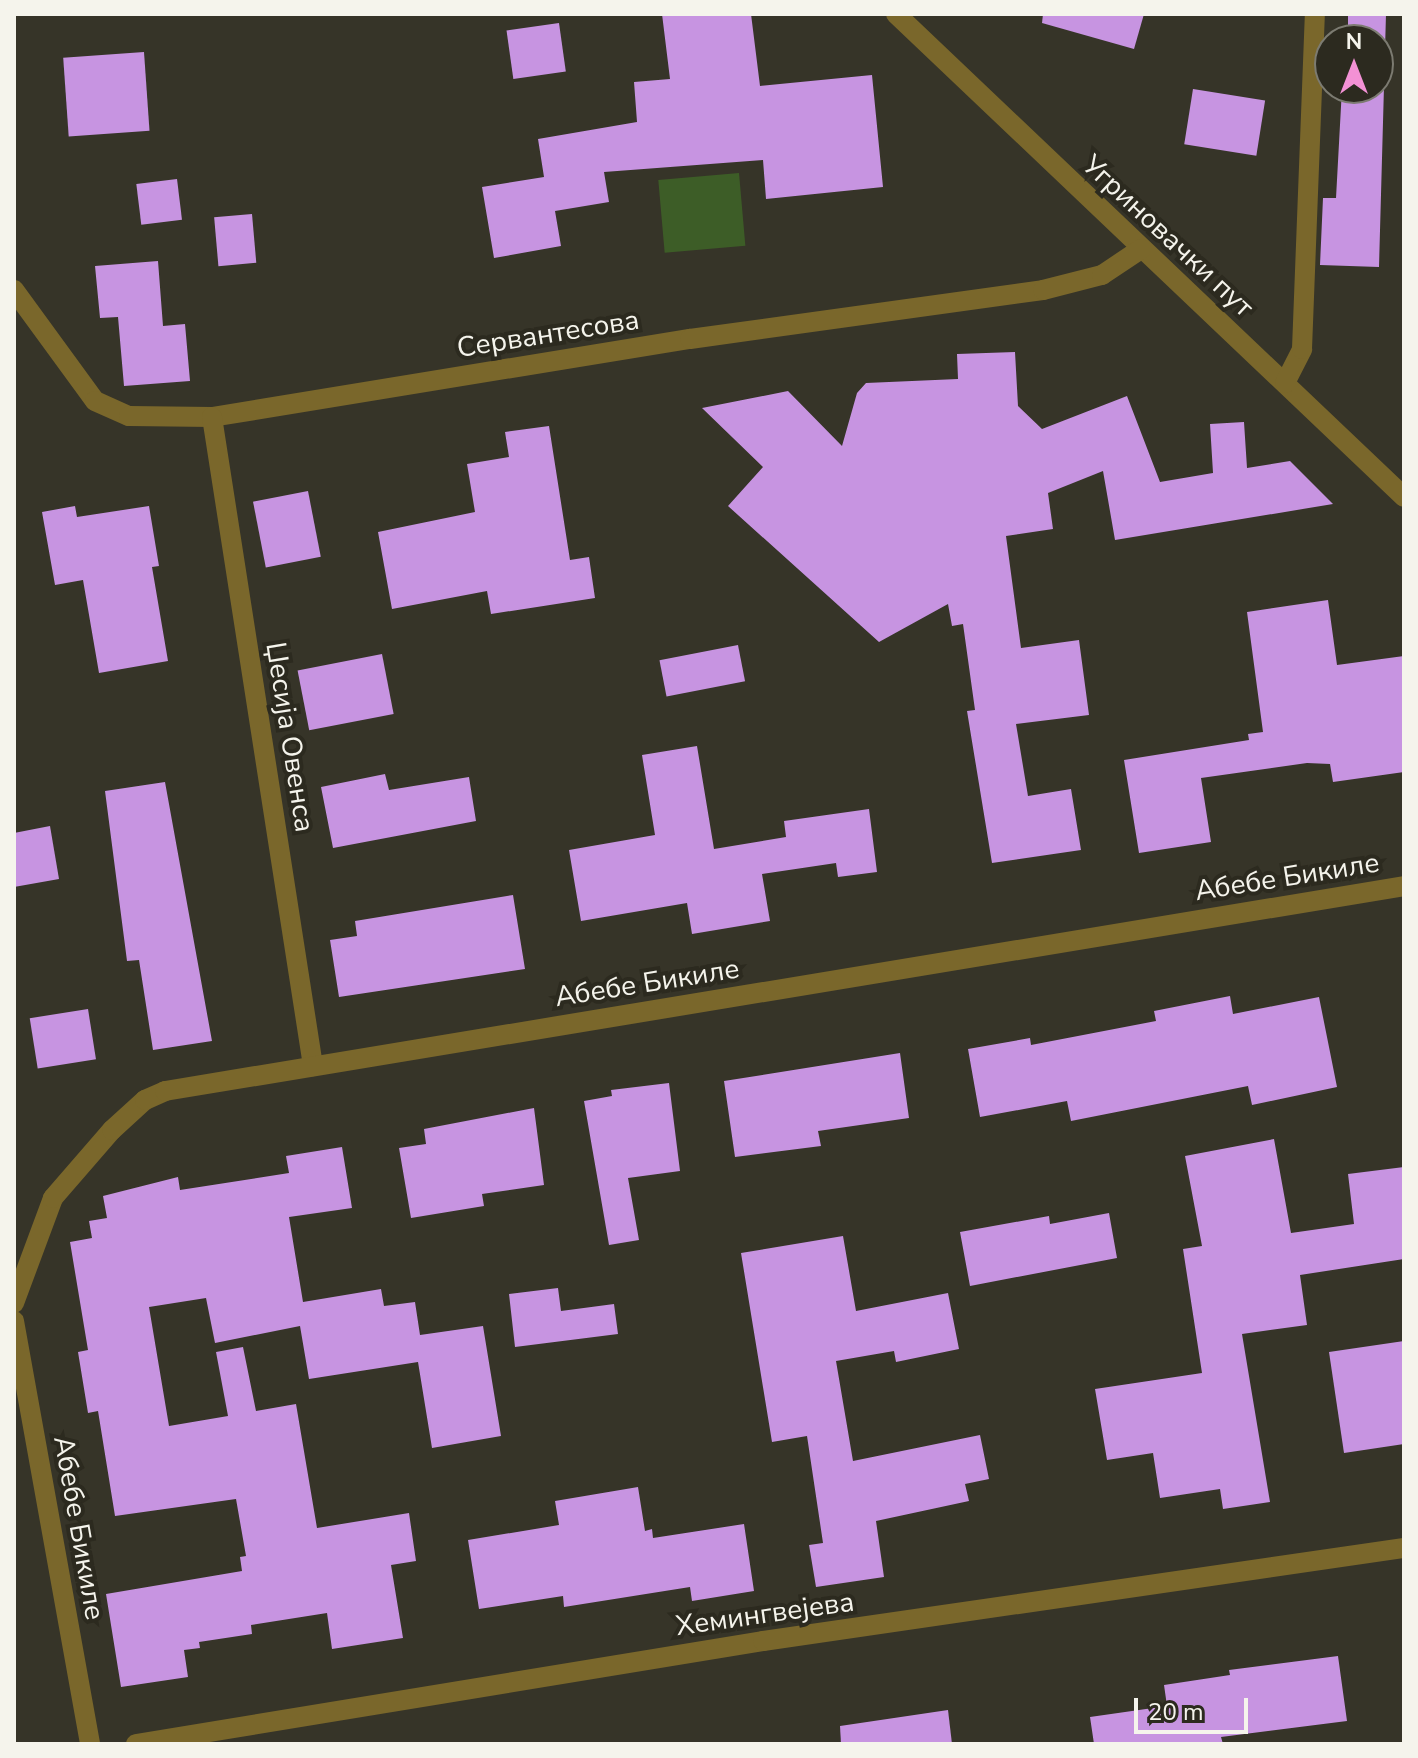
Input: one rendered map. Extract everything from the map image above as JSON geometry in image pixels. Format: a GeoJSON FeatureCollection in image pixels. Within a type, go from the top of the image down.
{"type":"FeatureCollection","features":[{"type":"Feature","properties":{"kind":"street","name":"Угриновачки пут"},"geometry":{"type":"LineString","coordinates":[[896,14],[1404,497]]}},
{"type":"Feature","properties":{"kind":"street"},"geometry":{"type":"LineString","coordinates":[[1285,383],[1302,349],[1315,14]]}},
{"type":"Feature","properties":{"kind":"street","name":"Сервантесова"},"geometry":{"type":"LineString","coordinates":[[14,290],[95,401],[129,416],[212,417],[690,339],[1043,290],[1102,275],[1141,249]]}},
{"type":"Feature","properties":{"kind":"street","name":"Џесија Овенса"},"geometry":{"type":"LineString","coordinates":[[212,417],[313,1066]]}},
{"type":"Feature","properties":{"kind":"street","name":"Абебе Бикиле"},"geometry":{"type":"LineString","coordinates":[[14,1303],[53,1198],[135,1108],[165,1091],[1404,886]]}},
{"type":"Feature","properties":{"kind":"street","name":"Абебе Бикиле"},"geometry":{"type":"LineString","coordinates":[[14,1321],[90,1744]]}},
{"type":"Feature","properties":{"kind":"street","name":"Хемингвејева"},"geometry":{"type":"LineString","coordinates":[[136,1744],[763,1641],[1404,1548]]}},
{"type":"Feature","properties":{"kind":"green space"},"geometry":{"type":"Polygon","coordinates":[[[739,173],[745,246],[665,253],[658,180],[739,173]]]}},
{"type":"Feature","properties":{"kind":"building"},"geometry":{"type":"Polygon","coordinates":[[[662,14],[751,14],[760,86],[872,75],[883,187],[766,199],[763,160],[604,172],[609,202],[555,211],[561,246],[494,258],[482,187],[544,177],[538,139],[637,122],[634,82],[670,79],[662,14]]]}},
{"type":"Feature","properties":{"kind":"building"},"geometry":{"type":"Polygon","coordinates":[[[1043,14],[1144,14],[1134,49],[1042,23],[1043,14]]]}},
{"type":"Feature","properties":{"kind":"building"},"geometry":{"type":"Polygon","coordinates":[[[1348,14],[1386,14],[1386,24],[1348,24],[1348,14]]]}},
{"type":"Feature","properties":{"kind":"building"},"geometry":{"type":"Polygon","coordinates":[[[559,23],[566,72],[513,79],[507,30],[559,23]]]}},
{"type":"Feature","properties":{"kind":"building"},"geometry":{"type":"Polygon","coordinates":[[[144,52],[150,131],[69,136],[63,58],[144,52]]]}},
{"type":"Feature","properties":{"kind":"building"},"geometry":{"type":"Polygon","coordinates":[[[1193,89],[1265,100],[1256,156],[1184,144],[1193,89]]]}},
{"type":"Feature","properties":{"kind":"building"},"geometry":{"type":"Polygon","coordinates":[[[1341,104],[1384,104],[1379,267],[1320,265],[1323,198],[1336,198],[1341,104]]]}},
{"type":"Feature","properties":{"kind":"building"},"geometry":{"type":"Polygon","coordinates":[[[177,179],[182,220],[141,225],[136,184],[177,179]]]}},
{"type":"Feature","properties":{"kind":"building"},"geometry":{"type":"Polygon","coordinates":[[[252,214],[256,263],[218,266],[214,217],[252,214]]]}},
{"type":"Feature","properties":{"kind":"building"},"geometry":{"type":"Polygon","coordinates":[[[158,261],[163,326],[185,324],[190,381],[124,386],[118,317],[100,318],[95,266],[158,261]]]}},
{"type":"Feature","properties":{"kind":"building"},"geometry":{"type":"Polygon","coordinates":[[[1015,352],[1018,406],[1042,429],[1127,396],[1160,482],[1213,473],[1210,424],[1244,422],[1247,468],[1290,461],[1333,504],[1115,540],[1103,471],[1048,493],[1053,529],[1006,536],[1021,648],[1079,640],[1089,715],[1016,724],[1028,796],[1071,789],[1081,850],[992,863],[967,711],[975,710],[963,624],[952,626],[948,604],[879,642],[728,506],[763,467],[702,408],[788,391],[842,446],[857,393],[866,383],[958,379],[957,354],[1015,352]]]}},
{"type":"Feature","properties":{"kind":"building"},"geometry":{"type":"Polygon","coordinates":[[[549,426],[570,560],[589,557],[595,598],[491,614],[487,591],[392,609],[378,532],[475,512],[467,464],[509,457],[505,432],[549,426]]]}},
{"type":"Feature","properties":{"kind":"building"},"geometry":{"type":"Polygon","coordinates":[[[308,491],[321,557],[266,567],[253,502],[308,491]]]}},
{"type":"Feature","properties":{"kind":"building"},"geometry":{"type":"Polygon","coordinates":[[[75,506],[77,517],[149,506],[159,566],[152,567],[168,661],[99,673],[83,580],[55,585],[42,512],[75,506]]]}},
{"type":"Feature","properties":{"kind":"building"},"geometry":{"type":"Polygon","coordinates":[[[1328,600],[1337,665],[1404,656],[1404,772],[1333,782],[1330,764],[1307,763],[1201,778],[1211,842],[1139,853],[1124,760],[1249,740],[1248,734],[1263,732],[1247,612],[1328,600]]]}},
{"type":"Feature","properties":{"kind":"building"},"geometry":{"type":"Polygon","coordinates":[[[738,645],[745,681],[667,697],[659,660],[738,645]]]}},
{"type":"Feature","properties":{"kind":"building"},"geometry":{"type":"Polygon","coordinates":[[[382,654],[394,714],[309,730],[298,670],[382,654]]]}},
{"type":"Feature","properties":{"kind":"building"},"geometry":{"type":"Polygon","coordinates":[[[697,746],[714,849],[786,837],[784,821],[869,809],[877,872],[838,877],[836,863],[762,874],[770,921],[692,934],[687,903],[581,921],[569,850],[655,835],[642,755],[697,746]]]}},
{"type":"Feature","properties":{"kind":"building"},"geometry":{"type":"Polygon","coordinates":[[[385,774],[389,790],[469,777],[476,821],[333,848],[321,787],[385,774]]]}},
{"type":"Feature","properties":{"kind":"building"},"geometry":{"type":"Polygon","coordinates":[[[165,782],[212,1041],[153,1050],[139,960],[127,961],[105,791],[165,782]]]}},
{"type":"Feature","properties":{"kind":"building"},"geometry":{"type":"Polygon","coordinates":[[[50,826],[59,879],[14,887],[14,833],[50,826]]]}},
{"type":"Feature","properties":{"kind":"building"},"geometry":{"type":"Polygon","coordinates":[[[513,895],[525,969],[339,997],[330,940],[357,936],[355,921],[513,895]]]}},
{"type":"Feature","properties":{"kind":"building"},"geometry":{"type":"Polygon","coordinates":[[[1230,996],[1233,1014],[1319,997],[1337,1087],[1252,1105],[1248,1086],[1071,1121],[1067,1101],[980,1117],[968,1049],[1030,1038],[1031,1045],[1156,1021],[1154,1011],[1230,996]]]}},
{"type":"Feature","properties":{"kind":"building"},"geometry":{"type":"Polygon","coordinates":[[[88,1009],[96,1059],[38,1069],[30,1018],[88,1009]]]}},
{"type":"Feature","properties":{"kind":"building"},"geometry":{"type":"Polygon","coordinates":[[[900,1053],[909,1118],[818,1131],[821,1146],[735,1157],[724,1081],[900,1053]]]}},
{"type":"Feature","properties":{"kind":"building"},"geometry":{"type":"Polygon","coordinates":[[[669,1083],[680,1171],[628,1178],[639,1240],[609,1245],[584,1101],[612,1096],[611,1090],[669,1083]]]}},
{"type":"Feature","properties":{"kind":"building"},"geometry":{"type":"Polygon","coordinates":[[[534,1108],[544,1185],[482,1194],[484,1206],[411,1218],[399,1148],[426,1144],[424,1129],[534,1108]]]}},
{"type":"Feature","properties":{"kind":"building"},"geometry":{"type":"Polygon","coordinates":[[[1274,1139],[1291,1233],[1354,1224],[1348,1174],[1404,1167],[1404,1259],[1300,1275],[1307,1325],[1242,1334],[1270,1502],[1223,1509],[1220,1489],[1160,1498],[1153,1453],[1107,1460],[1095,1389],[1202,1373],[1183,1249],[1202,1246],[1185,1156],[1274,1139]]]}},
{"type":"Feature","properties":{"kind":"building"},"geometry":{"type":"Polygon","coordinates":[[[342,1147],[352,1208],[289,1217],[303,1302],[381,1289],[384,1306],[415,1302],[420,1335],[483,1326],[501,1436],[432,1448],[418,1362],[309,1379],[300,1326],[215,1343],[206,1298],[149,1307],[169,1426],[228,1416],[216,1352],[243,1347],[256,1411],[296,1404],[317,1528],[409,1513],[416,1561],[391,1565],[403,1638],[332,1649],[327,1613],[251,1625],[252,1634],[199,1642],[200,1648],[184,1650],[188,1677],[121,1687],[106,1594],[242,1571],[240,1557],[246,1556],[236,1499],[115,1516],[98,1411],[88,1413],[78,1352],[88,1350],[70,1242],[92,1238],[89,1221],[107,1218],[103,1196],[178,1177],[180,1190],[289,1173],[286,1156],[342,1147]]]}},
{"type":"Feature","properties":{"kind":"building"},"geometry":{"type":"Polygon","coordinates":[[[1109,1213],[1117,1258],[970,1286],[960,1232],[1049,1216],[1050,1224],[1109,1213]]]}},
{"type":"Feature","properties":{"kind":"building"},"geometry":{"type":"Polygon","coordinates":[[[843,1236],[856,1311],[948,1293],[959,1349],[896,1362],[894,1351],[836,1361],[853,1461],[980,1435],[989,1479],[965,1484],[969,1501],[876,1521],[884,1577],[816,1587],[809,1545],[823,1543],[807,1436],[772,1442],[741,1253],[843,1236]]]}},
{"type":"Feature","properties":{"kind":"building"},"geometry":{"type":"Polygon","coordinates":[[[558,1288],[561,1311],[614,1304],[618,1334],[515,1347],[509,1294],[558,1288]]]}},
{"type":"Feature","properties":{"kind":"building"},"geometry":{"type":"Polygon","coordinates":[[[1404,1341],[1404,1444],[1344,1453],[1329,1352],[1404,1341]]]}},
{"type":"Feature","properties":{"kind":"building"},"geometry":{"type":"Polygon","coordinates":[[[638,1487],[645,1531],[652,1529],[653,1538],[744,1524],[754,1591],[692,1601],[690,1587],[564,1607],[563,1596],[479,1609],[468,1540],[559,1525],[555,1501],[638,1487]]]}},
{"type":"Feature","properties":{"kind":"building"},"geometry":{"type":"Polygon","coordinates":[[[1338,1656],[1347,1721],[1221,1737],[1223,1744],[1094,1744],[1090,1717],[1167,1706],[1164,1685],[1230,1675],[1229,1670],[1338,1656]]]}},
{"type":"Feature","properties":{"kind":"building"},"geometry":{"type":"Polygon","coordinates":[[[948,1710],[952,1744],[841,1744],[840,1726],[948,1710]]]}}]}
